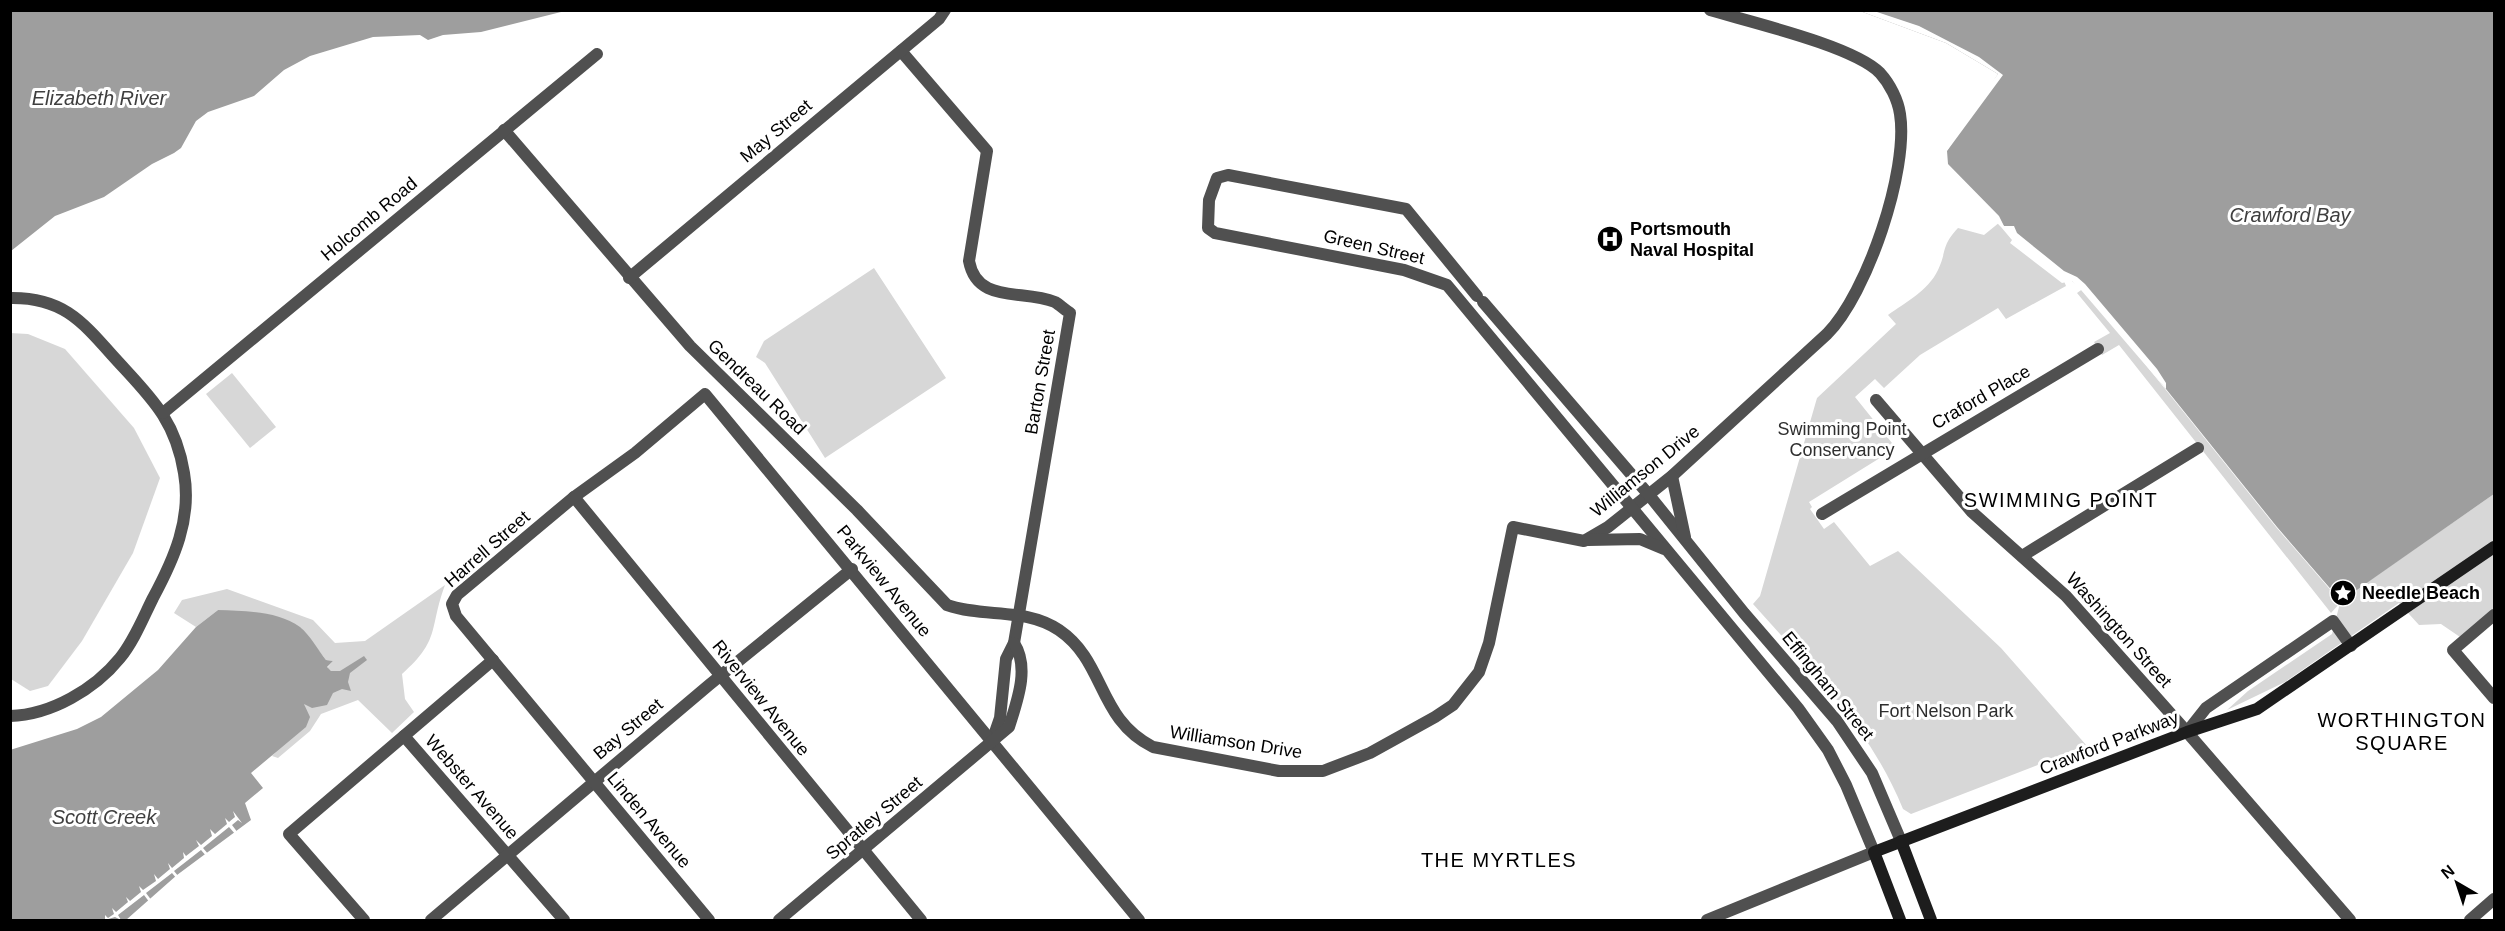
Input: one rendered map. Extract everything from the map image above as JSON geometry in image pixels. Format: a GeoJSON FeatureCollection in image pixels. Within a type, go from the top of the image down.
{"type":"FeatureCollection","features":[{"type":"Feature","properties":{"kind":"main road","name":"Crawford Parkway"},"geometry":{"type":"LineString","coordinates":[[1874,852],[2187,732],[2257,709],[2494,547]]}},
{"type":"Feature","properties":{"kind":"main road","name":"Effingham Street"},"geometry":{"type":"LineString","coordinates":[[1901,841],[1931,921]]}},
{"type":"Feature","properties":{"kind":"main road","name":"Effingham Street"},"geometry":{"type":"LineString","coordinates":[[1874,852],[1900,921]]}},
{"type":"Feature","properties":{"kind":"street","name":"May Street"},"geometry":{"type":"LineString","coordinates":[[629,278],[901,51],[945,10]]}},
{"type":"Feature","properties":{"kind":"street","name":"Williamson Drive"},"geometry":{"type":"LineString","coordinates":[[1018,614],[1036,618],[1071,639],[1085,656],[1119,721],[1136,738],[1170,751],[1276,770],[1323,771],[1370,753],[1453,705],[1479,672],[1489,643],[1513,527],[1584,540],[1608,527],[1672,476],[1844,315],[1889,206],[1899,158],[1900,122],[1896,100],[1885,80],[1868,64],[1845,51],[1710,10]]}},
{"type":"Feature","properties":{"kind":"street","name":"Barton Street"},"geometry":{"type":"LineString","coordinates":[[901,51],[987,151],[969,261],[971,275],[983,288],[1056,303],[1070,313],[1014,643],[1022,655],[1021,682],[1009,727],[992,744]]}},
{"type":"Feature","properties":{"kind":"street","name":"Holcomb Road"},"geometry":{"type":"LineString","coordinates":[[164,412],[597,54]]}},
{"type":"Feature","properties":{"kind":"street","name":"Gendreau Road"},"geometry":{"type":"LineString","coordinates":[[504,130],[629,278],[690,346],[870,523],[947,605],[962,610],[1018,614]]}},
{"type":"Feature","properties":{"kind":"street","name":"Green Street"},"geometry":{"type":"LineString","coordinates":[[1730,625],[1670,552],[1631,510],[1447,285],[1404,270],[1215,233],[1208,228],[1209,200],[1217,178],[1228,175],[1406,209],[1480,299],[1649,495],[1744,613]]}},
{"type":"Feature","properties":{"kind":"street"},"geometry":{"type":"LineString","coordinates":[[10,298],[42,300],[78,318],[164,412],[182,461],[186,488],[186,513],[172,561],[128,646],[108,671],[83,690],[51,707],[10,716]]}},
{"type":"Feature","properties":{"kind":"street","name":"Craford Place"},"geometry":{"type":"LineString","coordinates":[[1822,514],[2098,349]]}},
{"type":"Feature","properties":{"kind":"street","name":"Parkview Avenue"},"geometry":{"type":"LineString","coordinates":[[574,497],[635,453],[705,394],[852,569],[992,744],[1139,921]]}},
{"type":"Feature","properties":{"kind":"street","name":"Washington Street"},"geometry":{"type":"LineString","coordinates":[[1876,399],[1972,512],[2066,596],[2350,921]]}},
{"type":"Feature","properties":{"kind":"street"},"geometry":{"type":"LineString","coordinates":[[2022,556],[2198,448]]}},
{"type":"Feature","properties":{"kind":"street"},"geometry":{"type":"LineString","coordinates":[[1672,476],[1686,541]]}},
{"type":"Feature","properties":{"kind":"street","name":"Harrell Street"},"geometry":{"type":"LineString","coordinates":[[493,660],[456,616],[452,604],[457,595],[574,497]]}},
{"type":"Feature","properties":{"kind":"street","name":"Riverview Avenue"},"geometry":{"type":"LineString","coordinates":[[574,497],[921,921]]}},
{"type":"Feature","properties":{"kind":"street"},"geometry":{"type":"LineString","coordinates":[[1584,540],[1640,539],[1670,552]]}},
{"type":"Feature","properties":{"kind":"street","name":"Bay Street"},"geometry":{"type":"LineString","coordinates":[[431,921],[720,675],[852,569]]}},
{"type":"Feature","properties":{"kind":"street","name":"Effingham Street"},"geometry":{"type":"LineString","coordinates":[[1744,613],[1855,745],[1872,773],[1901,841]]}},
{"type":"Feature","properties":{"kind":"street"},"geometry":{"type":"LineString","coordinates":[[2494,615],[2453,650],[2494,698]]}},
{"type":"Feature","properties":{"kind":"street"},"geometry":{"type":"LineString","coordinates":[[2187,732],[2206,708],[2333,621],[2351,646]]}},
{"type":"Feature","properties":{"kind":"street","name":"Effingham Street"},"geometry":{"type":"LineString","coordinates":[[1730,625],[1765,666],[1828,750],[1846,785],[1874,852]]}},
{"type":"Feature","properties":{"kind":"street","name":"Webster Avenue"},"geometry":{"type":"LineString","coordinates":[[493,660],[404,736],[564,921]]}},
{"type":"Feature","properties":{"kind":"street","name":"Linden Avenue"},"geometry":{"type":"LineString","coordinates":[[493,660],[709,921]]}},
{"type":"Feature","properties":{"kind":"street"},"geometry":{"type":"LineString","coordinates":[[364,921],[289,834],[404,736]]}},
{"type":"Feature","properties":{"kind":"street","name":"Spratley Street"},"geometry":{"type":"LineString","coordinates":[[779,921],[992,744]]}},
{"type":"Feature","properties":{"kind":"street","name":"Crawford Parkway"},"geometry":{"type":"LineString","coordinates":[[1707,921],[1874,852]]}},
{"type":"Feature","properties":{"kind":"street"},"geometry":{"type":"LineString","coordinates":[[2470,921],[2494,899]]}},
{"type":"Feature","properties":{"kind":"green space","name":"Fort Nelson Park"},"geometry":{"type":"Polygon","coordinates":[[[2000,222],[2064,281],[2066,286],[2006,319],[1998,308],[1920,355],[1884,388],[1875,379],[1855,397],[1896,448],[1809,502],[1812,507],[1810,509],[1824,529],[1834,522],[1870,566],[1898,551],[2001,648],[2087,746],[1911,814],[1903,809],[1874,752],[1856,725],[1817,676],[1753,604],[1760,596],[1817,398],[1896,324],[1888,315],[1916,296],[1934,277],[1949,239],[1958,228],[1984,235],[2000,222]]]}},
{"type":"Feature","properties":{"kind":"green space"},"geometry":{"type":"Polygon","coordinates":[[[874,268],[946,378],[825,458],[765,363],[756,357],[764,341],[874,268]]]}},
{"type":"Feature","properties":{"kind":"green space"},"geometry":{"type":"Polygon","coordinates":[[[2084,288],[2276,527],[2340,601],[2494,494],[2494,608],[2460,637],[2441,624],[2419,625],[2399,603],[2285,682],[2227,710],[2248,691],[2332,634],[2340,603],[2331,613],[2119,345],[2102,355],[2094,342],[2110,333],[2077,293],[2084,288]]]}},
{"type":"Feature","properties":{"kind":"green space"},"geometry":{"type":"Polygon","coordinates":[[[10,333],[28,334],[65,349],[134,428],[160,478],[133,553],[82,641],[48,686],[30,691],[11,679],[10,333]]]}},
{"type":"Feature","properties":{"kind":"green space"},"geometry":{"type":"Polygon","coordinates":[[[232,373],[276,427],[250,448],[206,394],[232,373]]]}},
{"type":"Feature","properties":{"kind":"green space"},"geometry":{"type":"Polygon","coordinates":[[[445,585],[429,642],[423,652],[402,674],[405,699],[414,712],[392,733],[358,700],[321,714],[310,731],[278,758],[272,756],[307,717],[304,704],[331,671],[327,668],[333,661],[326,660],[301,628],[218,610],[196,627],[174,613],[182,600],[227,589],[313,620],[335,643],[365,641],[445,585]]]}},
{"type":"Feature","properties":{"kind":"water","name":"Elizabeth River"},"geometry":{"type":"Polygon","coordinates":[[[11,11],[579,11],[501,32],[431,42],[396,37],[336,50],[288,71],[270,90],[210,115],[198,124],[175,158],[156,165],[100,203],[60,217],[11,256],[11,11]]]}},
{"type":"Feature","properties":{"kind":"water","name":"Crawford Bay"},"geometry":{"type":"Polygon","coordinates":[[[1860,11],[2494,11],[2494,494],[2341,601],[2277,527],[2092,297],[2004,226],[1940,161],[1998,74],[1946,43],[1860,11]]]}},
{"type":"Feature","properties":{"kind":"water","name":"Scott Creek"},"geometry":{"type":"Polygon","coordinates":[[[218,610],[260,613],[291,622],[307,634],[326,660],[333,661],[327,667],[331,671],[340,671],[364,656],[367,660],[350,673],[348,682],[351,691],[342,689],[333,693],[327,705],[312,708],[304,704],[310,717],[306,727],[251,773],[263,788],[245,803],[251,820],[177,875],[126,920],[11,920],[10,750],[77,729],[101,717],[158,670],[196,627],[218,610]]]}},
{"type":"Feature","properties":{"kind":"pier"},"geometry":{"type":"Polygon","coordinates":[[[565,11],[582,11],[475,41],[436,42],[429,51],[416,41],[396,40],[337,53],[289,74],[272,92],[250,106],[212,118],[201,126],[194,143],[177,160],[157,168],[101,206],[61,220],[18,257],[10,259],[11,251],[55,216],[104,197],[152,164],[181,148],[196,121],[208,112],[254,96],[284,70],[310,56],[373,37],[420,35],[428,40],[443,35],[481,32],[565,11]]]}},
{"type":"Feature","properties":{"kind":"pier"},"geometry":{"type":"Polygon","coordinates":[[[1860,11],[1874,11],[1919,26],[1979,57],[2003,75],[1947,151],[1948,164],[1999,216],[2004,226],[2014,226],[2017,233],[2064,271],[2085,284],[2157,369],[2166,383],[2166,389],[2072,281],[2062,283],[2010,243],[2012,240],[2001,227],[1937,162],[1938,152],[1998,74],[1946,43],[1860,11]]]}},
{"type":"Feature","properties":{"kind":"pier"},"geometry":{"type":"Polygon","coordinates":[[[233,811],[242,823],[238,820],[232,825],[238,833],[236,835],[229,827],[203,848],[209,855],[207,857],[201,850],[174,871],[179,877],[177,879],[172,873],[146,893],[152,901],[150,903],[144,895],[118,915],[121,920],[115,917],[105,920],[105,915],[108,918],[114,914],[112,908],[116,912],[128,902],[126,897],[130,901],[141,892],[139,886],[143,890],[156,881],[154,874],[158,879],[170,869],[168,863],[172,868],[184,858],[183,852],[186,856],[199,846],[196,840],[201,845],[212,836],[210,829],[215,834],[227,824],[225,818],[229,822],[235,817],[233,811]]]}},
{"type":"Feature","properties":{"kind":"place","name":"Portsmouth Naval Hospital"},"geometry":{"type":"Point","coordinates":[1610,239]}},
{"type":"Feature","properties":{"kind":"place","name":"Needle Beach"},"geometry":{"type":"Point","coordinates":[2343,593]}},
{"type":"Feature","properties":{"kind":"district","name":"SWIMMING POINT"},"geometry":{"type":"Point","coordinates":[2061,500]}},
{"type":"Feature","properties":{"kind":"district","name":"WORTHINGTON SQUARE"},"geometry":{"type":"Point","coordinates":[2402,732]}},
{"type":"Feature","properties":{"kind":"district","name":"THE MYRTLES"},"geometry":{"type":"Point","coordinates":[1499,860]}},
{"type":"Feature","properties":{"kind":"park label","name":"Swimming Point Conservancy"},"geometry":{"type":"Point","coordinates":[1842,439]}}]}
